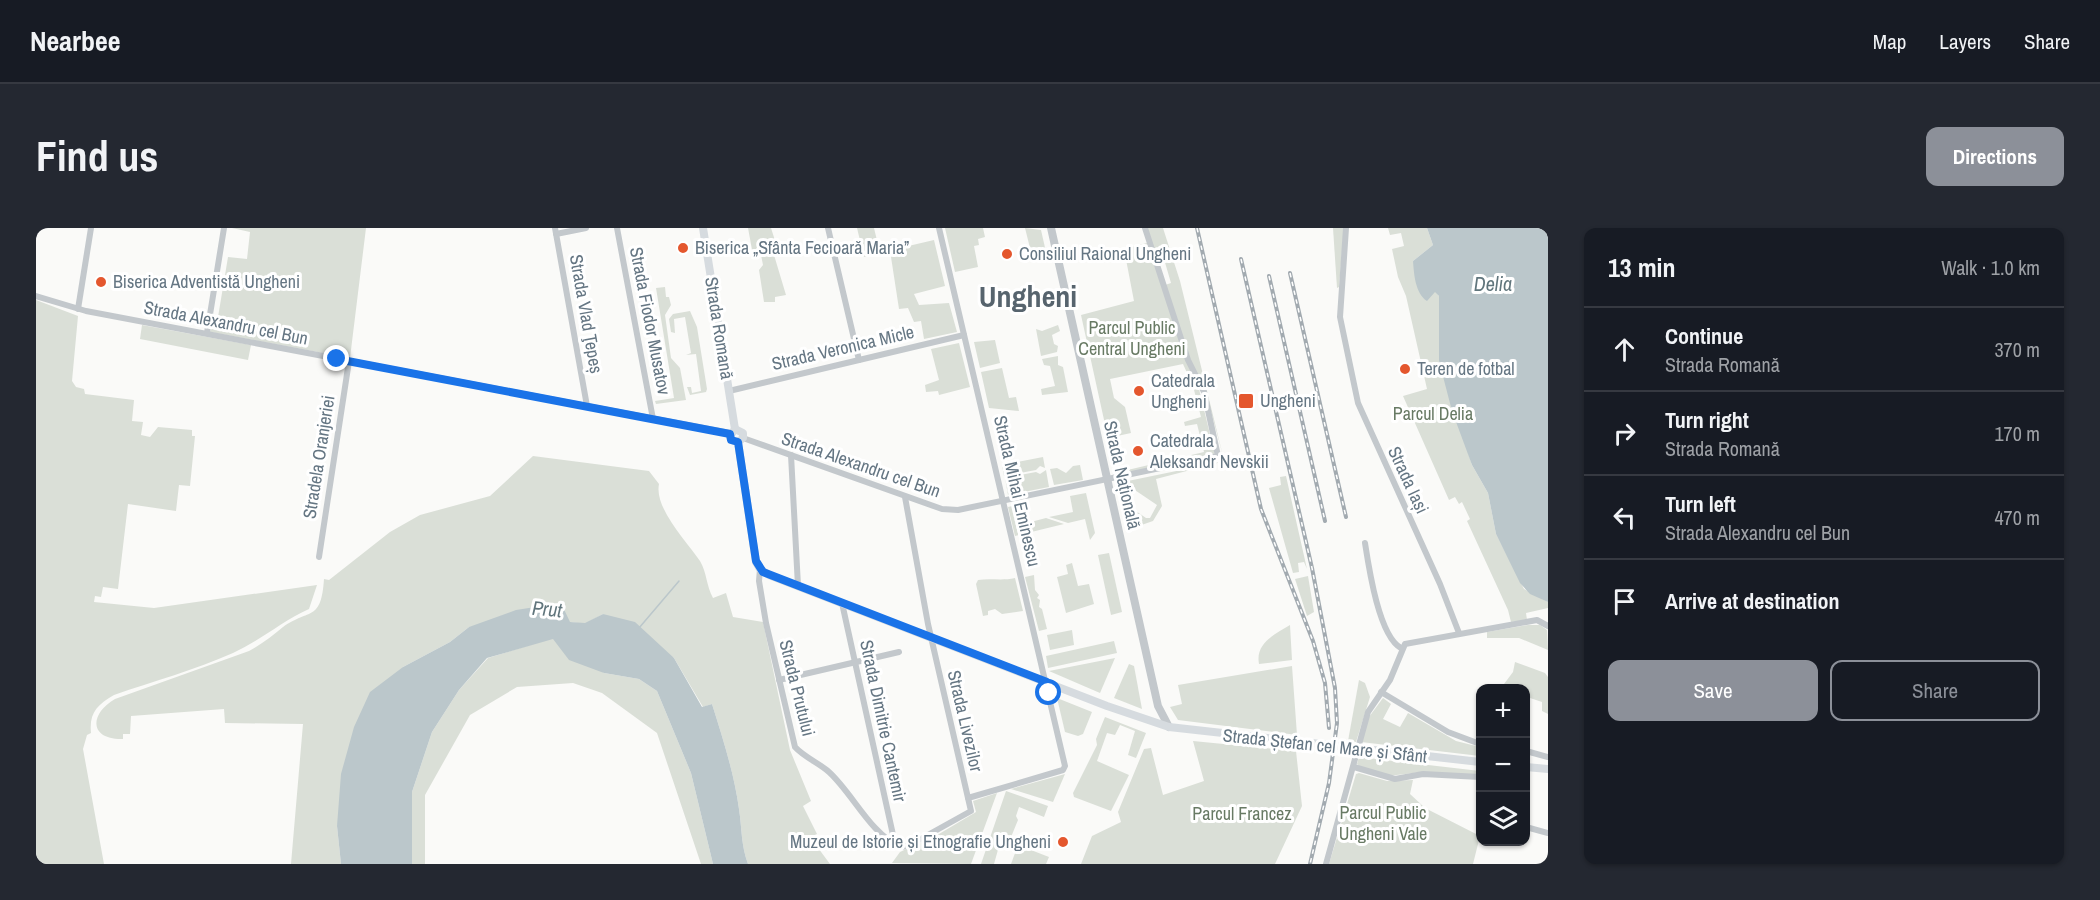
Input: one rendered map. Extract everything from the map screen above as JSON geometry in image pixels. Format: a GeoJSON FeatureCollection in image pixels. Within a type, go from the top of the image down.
{"type":"FeatureCollection","features":[{"type":"Feature","properties":{"kind":"main road","name":"Strada Romană"},"geometry":{"type":"LineString","coordinates":[[703,228],[729,391],[733,431]]}},
{"type":"Feature","properties":{"kind":"main road"},"geometry":{"type":"LineString","coordinates":[[733,431],[742,431],[740,440],[756,561],[760,569],[931,638],[1169,727]]}},
{"type":"Feature","properties":{"kind":"main road","name":"Strada Ștefan cel Mare și Sfânt"},"geometry":{"type":"LineString","coordinates":[[1169,727],[1476,762]]}},
{"type":"Feature","properties":{"kind":"main road"},"geometry":{"type":"LineString","coordinates":[[1530,767],[1548,769]]}},
{"type":"Feature","properties":{"kind":"street"},"geometry":{"type":"LineString","coordinates":[[78,309],[91,228]]}},
{"type":"Feature","properties":{"kind":"street"},"geometry":{"type":"LineString","coordinates":[[207,333],[224,228]]}},
{"type":"Feature","properties":{"kind":"street"},"geometry":{"type":"LineString","coordinates":[[555,231],[586,228]]}},
{"type":"Feature","properties":{"kind":"street","name":"Strada Fiodor Musatov"},"geometry":{"type":"LineString","coordinates":[[617,228],[653,419]]}},
{"type":"Feature","properties":{"kind":"street"},"geometry":{"type":"LineString","coordinates":[[828,228],[859,360]]}},
{"type":"Feature","properties":{"kind":"street","name":"Strada Mihai Eminescu"},"geometry":{"type":"LineString","coordinates":[[939,228],[1005,501],[1064,760],[1063,770],[968,798]]}},
{"type":"Feature","properties":{"kind":"street","name":"Strada Națională"},"geometry":{"type":"LineString","coordinates":[[1051,228],[1158,706],[1169,727]]}},
{"type":"Feature","properties":{"kind":"street","name":"Strada Alexandru cel Bun"},"geometry":{"type":"LineString","coordinates":[[740,440],[791,455],[942,510],[958,510],[1005,501],[1218,456],[1204,392],[1188,360],[1145,228]]}},
{"type":"Feature","properties":{"kind":"street","name":"Strada Iași"},"geometry":{"type":"LineString","coordinates":[[1346,228],[1340,317],[1358,403],[1440,584],[1459,633]]}},
{"type":"Feature","properties":{"kind":"street","name":"Strada Vlad Ţepeș"},"geometry":{"type":"LineString","coordinates":[[555,231],[587,406]]}},
{"type":"Feature","properties":{"kind":"street","name":"Strada Alexandru cel Bun"},"geometry":{"type":"LineString","coordinates":[[36,296],[78,309],[653,419],[733,431]]}},
{"type":"Feature","properties":{"kind":"street","name":"Strada Veronica Micle"},"geometry":{"type":"LineString","coordinates":[[729,391],[964,335]]}},
{"type":"Feature","properties":{"kind":"street","name":"Stradela Oranjeriei"},"geometry":{"type":"LineString","coordinates":[[319,557],[349,361]]}},
{"type":"Feature","properties":{"kind":"street"},"geometry":{"type":"LineString","coordinates":[[791,455],[798,586]]}},
{"type":"Feature","properties":{"kind":"street","name":"Strada Livezilor"},"geometry":{"type":"LineString","coordinates":[[895,845],[904,848],[971,811],[931,638],[905,496]]}},
{"type":"Feature","properties":{"kind":"street"},"geometry":{"type":"LineString","coordinates":[[1365,543],[1369,570],[1386,629],[1390,639],[1401,648]]}},
{"type":"Feature","properties":{"kind":"street","name":"Strada Prutului"},"geometry":{"type":"LineString","coordinates":[[760,569],[759,581],[795,747],[841,783],[883,836],[895,845]]}},
{"type":"Feature","properties":{"kind":"street","name":"Strada Dimitrie Cantemir"},"geometry":{"type":"LineString","coordinates":[[842,603],[895,845]]}},
{"type":"Feature","properties":{"kind":"street"},"geometry":{"type":"LineString","coordinates":[[1326,864],[1368,712],[1390,680],[1401,648],[1408,642],[1538,620],[1548,626]]}},
{"type":"Feature","properties":{"kind":"street"},"geometry":{"type":"LineString","coordinates":[[779,680],[898,652]]}},
{"type":"Feature","properties":{"kind":"street","name":"Strada Ștefan cel Mare și Sfânt"},"geometry":{"type":"LineString","coordinates":[[1381,692],[1453,735],[1476,743]]}},
{"type":"Feature","properties":{"kind":"street"},"geometry":{"type":"LineString","coordinates":[[1530,752],[1548,757]]}},
{"type":"Feature","properties":{"kind":"street"},"geometry":{"type":"LineString","coordinates":[[1354,767],[1395,779],[1423,774],[1476,777]]}},
{"type":"Feature","properties":{"kind":"street"},"geometry":{"type":"LineString","coordinates":[[1530,828],[1548,833]]}},
{"type":"Feature","properties":{"kind":"green space"},"geometry":{"type":"Polygon","coordinates":[[[232,228],[366,228],[350,358],[210,332],[211,329],[216,329],[228,257],[247,259],[250,232],[232,228]]]}},
{"type":"Feature","properties":{"kind":"green space"},"geometry":{"type":"Polygon","coordinates":[[[748,228],[771,228],[779,253],[774,255],[786,295],[775,297],[775,302],[764,302],[759,270],[763,265],[761,255],[753,255],[748,228]]]}},
{"type":"Feature","properties":{"kind":"green space"},"geometry":{"type":"Polygon","coordinates":[[[857,228],[874,228],[880,253],[864,257],[857,228]]]}},
{"type":"Feature","properties":{"kind":"green space"},"geometry":{"type":"Polygon","coordinates":[[[945,228],[983,228],[985,237],[978,239],[979,245],[974,246],[978,267],[955,272],[945,228]]]}},
{"type":"Feature","properties":{"kind":"green space"},"geometry":{"type":"Polygon","coordinates":[[[1025,228],[1041,230],[1046,252],[1032,256],[1025,228]]]}},
{"type":"Feature","properties":{"kind":"green space"},"geometry":{"type":"Polygon","coordinates":[[[1146,228],[1163,228],[1180,281],[1223,456],[1205,389],[1194,372],[1165,285],[1171,283],[1164,259],[1157,261],[1146,228]]]}},
{"type":"Feature","properties":{"kind":"green space"},"geometry":{"type":"Polygon","coordinates":[[[1333,228],[1344,228],[1339,287],[1337,288],[1333,228]]]}},
{"type":"Feature","properties":{"kind":"green space","name":"Parcul Delia"},"geometry":{"type":"Polygon","coordinates":[[[1388,228],[1427,228],[1433,245],[1413,261],[1439,296],[1439,361],[1472,465],[1488,493],[1496,534],[1524,589],[1548,602],[1548,608],[1526,613],[1527,620],[1511,622],[1508,610],[1467,521],[1470,519],[1462,502],[1459,504],[1455,497],[1449,500],[1403,396],[1427,389],[1406,296],[1398,277],[1392,249],[1404,246],[1401,233],[1390,235],[1388,228]]]}},
{"type":"Feature","properties":{"kind":"green space"},"geometry":{"type":"Polygon","coordinates":[[[934,240],[945,286],[914,294],[919,305],[949,303],[957,332],[924,339],[921,321],[914,322],[908,308],[899,309],[891,257],[887,251],[934,240]]]}},
{"type":"Feature","properties":{"kind":"green space","name":"Parcul Public Central Ungheni"},"geometry":{"type":"Polygon","coordinates":[[[1147,243],[1199,389],[1215,455],[1117,477],[1116,470],[1119,472],[1204,452],[1197,424],[1185,426],[1184,422],[1201,417],[1193,386],[1183,364],[1110,379],[1114,398],[1125,407],[1131,433],[1108,438],[1081,315],[1134,301],[1124,249],[1147,243]]]}},
{"type":"Feature","properties":{"kind":"green space"},"geometry":{"type":"Polygon","coordinates":[[[665,287],[666,297],[669,297],[671,305],[665,315],[671,358],[680,368],[686,400],[656,404],[655,401],[674,398],[656,288],[665,287]]]}},
{"type":"Feature","properties":{"kind":"green space"},"geometry":{"type":"Polygon","coordinates":[[[36,300],[78,316],[72,381],[76,387],[84,389],[85,394],[134,400],[132,421],[143,422],[141,435],[150,437],[158,427],[192,430],[192,436],[195,436],[190,486],[179,485],[176,511],[128,504],[118,589],[103,587],[101,597],[95,596],[94,602],[154,608],[317,585],[309,609],[243,648],[204,665],[114,695],[95,710],[91,720],[91,733],[87,735],[83,749],[104,864],[36,864],[36,300]]]}},
{"type":"Feature","properties":{"kind":"green space"},"geometry":{"type":"Polygon","coordinates":[[[690,311],[697,327],[707,389],[706,392],[690,395],[687,387],[691,387],[692,393],[701,391],[696,354],[686,355],[691,353],[685,317],[674,319],[675,333],[671,332],[669,319],[673,314],[690,311]]]}},
{"type":"Feature","properties":{"kind":"green space"},"geometry":{"type":"Polygon","coordinates":[[[142,325],[251,345],[248,360],[140,339],[142,325]]]}},
{"type":"Feature","properties":{"kind":"green space"},"geometry":{"type":"Polygon","coordinates":[[[1058,325],[1060,331],[1052,335],[1054,344],[1058,346],[1057,352],[1041,356],[1036,329],[1042,331],[1058,325]]]}},
{"type":"Feature","properties":{"kind":"green space"},"geometry":{"type":"Polygon","coordinates":[[[995,340],[1000,363],[980,368],[974,342],[995,340]]]}},
{"type":"Feature","properties":{"kind":"green space"},"geometry":{"type":"Polygon","coordinates":[[[959,343],[970,387],[939,395],[938,391],[926,392],[925,385],[939,380],[931,349],[959,343]]]}},
{"type":"Feature","properties":{"kind":"green space"},"geometry":{"type":"Polygon","coordinates":[[[1058,356],[1058,365],[1063,367],[1068,392],[1042,395],[1041,389],[1055,386],[1050,366],[1044,365],[1042,359],[1058,356]]]}},
{"type":"Feature","properties":{"kind":"green space"},"geometry":{"type":"Polygon","coordinates":[[[1002,368],[1009,398],[1016,397],[1019,411],[989,408],[981,372],[1002,368]]]}},
{"type":"Feature","properties":{"kind":"green space"},"geometry":{"type":"Polygon","coordinates":[[[533,456],[649,471],[659,484],[661,503],[666,514],[700,561],[713,598],[726,593],[733,617],[763,622],[790,750],[811,801],[803,806],[817,834],[810,837],[830,864],[748,864],[734,782],[712,704],[703,707],[674,658],[603,614],[585,624],[570,622],[469,627],[450,642],[403,667],[337,826],[341,864],[291,864],[303,724],[225,723],[224,709],[131,716],[130,734],[123,734],[123,739],[112,738],[99,731],[96,725],[100,712],[115,699],[249,651],[292,621],[317,608],[324,579],[329,580],[390,532],[420,515],[490,496],[533,456]]]}},
{"type":"Feature","properties":{"kind":"green space"},"geometry":{"type":"Polygon","coordinates":[[[1043,457],[1045,468],[1040,466],[1036,470],[1004,476],[1002,465],[1043,457]]]}},
{"type":"Feature","properties":{"kind":"green space"},"geometry":{"type":"Polygon","coordinates":[[[1225,461],[1156,479],[1162,506],[1153,521],[1130,529],[1123,502],[1146,518],[1150,518],[1157,505],[1123,482],[1225,461]]]}},
{"type":"Feature","properties":{"kind":"green space"},"geometry":{"type":"Polygon","coordinates":[[[1080,465],[1083,480],[1054,485],[1050,469],[1057,468],[1066,473],[1073,466],[1080,465]]]}},
{"type":"Feature","properties":{"kind":"green space"},"geometry":{"type":"Polygon","coordinates":[[[1046,470],[1049,487],[1008,495],[1005,478],[1036,472],[1040,474],[1046,470]]]}},
{"type":"Feature","properties":{"kind":"green space"},"geometry":{"type":"Polygon","coordinates":[[[1286,476],[1307,569],[1304,562],[1298,563],[1299,572],[1293,573],[1269,488],[1281,485],[1280,477],[1286,476]]]}},
{"type":"Feature","properties":{"kind":"green space"},"geometry":{"type":"Polygon","coordinates":[[[1086,493],[1095,533],[1090,540],[1085,519],[1068,523],[1049,517],[1073,512],[1070,496],[1086,493]]]}},
{"type":"Feature","properties":{"kind":"green space"},"geometry":{"type":"Polygon","coordinates":[[[1026,503],[1024,506],[1027,523],[1046,518],[1064,524],[1015,536],[1008,507],[1026,503]]]}},
{"type":"Feature","properties":{"kind":"green space"},"geometry":{"type":"Polygon","coordinates":[[[1109,553],[1122,612],[1111,615],[1098,555],[1109,553]]]}},
{"type":"Feature","properties":{"kind":"green space"},"geometry":{"type":"Polygon","coordinates":[[[1072,563],[1078,586],[1089,584],[1094,604],[1066,613],[1057,577],[1068,574],[1066,565],[1072,563]]]}},
{"type":"Feature","properties":{"kind":"green space"},"geometry":{"type":"Polygon","coordinates":[[[1034,575],[1035,590],[1040,600],[1039,607],[1042,609],[1047,629],[1039,631],[1025,577],[1034,575]]]}},
{"type":"Feature","properties":{"kind":"green space"},"geometry":{"type":"Polygon","coordinates":[[[1308,576],[1314,612],[1307,616],[1295,579],[1308,576]]]}},
{"type":"Feature","properties":{"kind":"green space"},"geometry":{"type":"Polygon","coordinates":[[[1015,578],[1023,611],[1002,614],[995,609],[983,616],[976,584],[978,580],[1015,578]]]}},
{"type":"Feature","properties":{"kind":"green space"},"geometry":{"type":"Polygon","coordinates":[[[1290,625],[1292,660],[1259,664],[1260,650],[1263,645],[1290,625]]]}},
{"type":"Feature","properties":{"kind":"green space"},"geometry":{"type":"Polygon","coordinates":[[[1540,625],[1547,630],[1548,650],[1519,638],[1487,638],[1487,632],[1540,625]]]}},
{"type":"Feature","properties":{"kind":"green space"},"geometry":{"type":"Polygon","coordinates":[[[1072,630],[1074,645],[1050,650],[1047,635],[1072,630]]]}},
{"type":"Feature","properties":{"kind":"green space"},"geometry":{"type":"Polygon","coordinates":[[[553,638],[604,673],[639,679],[657,691],[691,773],[713,864],[701,864],[657,733],[602,693],[573,683],[517,687],[470,715],[425,795],[425,864],[412,864],[412,792],[432,732],[459,690],[488,658],[553,638]]]}},
{"type":"Feature","properties":{"kind":"green space"},"geometry":{"type":"Polygon","coordinates":[[[1114,641],[1117,653],[1048,668],[1046,656],[1114,641]]]}},
{"type":"Feature","properties":{"kind":"green space"},"geometry":{"type":"Polygon","coordinates":[[[1115,658],[1100,693],[1049,671],[1115,658]]]}},
{"type":"Feature","properties":{"kind":"green space"},"geometry":{"type":"Polygon","coordinates":[[[1515,662],[1545,673],[1548,677],[1548,714],[1542,711],[1542,702],[1530,698],[1530,684],[1504,684],[1513,672],[1515,662]]]}},
{"type":"Feature","properties":{"kind":"green space"},"geometry":{"type":"Polygon","coordinates":[[[1129,664],[1134,666],[1142,709],[1114,698],[1129,664]]]}},
{"type":"Feature","properties":{"kind":"green space"},"geometry":{"type":"Polygon","coordinates":[[[1292,666],[1297,735],[1178,720],[1170,707],[1182,704],[1178,685],[1292,666]]]}},
{"type":"Feature","properties":{"kind":"green space"},"geometry":{"type":"Polygon","coordinates":[[[1359,680],[1365,683],[1370,697],[1356,742],[1348,741],[1359,680]]]}},
{"type":"Feature","properties":{"kind":"green space"},"geometry":{"type":"Polygon","coordinates":[[[1057,698],[1092,712],[1083,734],[1078,736],[1065,732],[1057,698]]]}},
{"type":"Feature","properties":{"kind":"green space"},"geometry":{"type":"Polygon","coordinates":[[[1383,698],[1391,704],[1383,719],[1400,727],[1408,713],[1456,741],[1476,746],[1476,756],[1361,742],[1369,717],[1383,698]]]}},
{"type":"Feature","properties":{"kind":"green space"},"geometry":{"type":"Polygon","coordinates":[[[1105,717],[1146,733],[1136,758],[1128,755],[1135,731],[1120,725],[1115,735],[1107,733],[1097,761],[1129,775],[1111,811],[1074,797],[1073,793],[1097,745],[1096,739],[1105,717]]]}},
{"type":"Feature","properties":{"kind":"green space","name":"Parcul Francez"},"geometry":{"type":"Polygon","coordinates":[[[1193,741],[1296,751],[1302,806],[1275,864],[1081,864],[1092,836],[1121,822],[1118,812],[1144,749],[1151,748],[1163,795],[1204,781],[1193,741]]]}},
{"type":"Feature","properties":{"kind":"green space","name":"Parcul Public Ungheni Vale"},"geometry":{"type":"Polygon","coordinates":[[[1359,757],[1476,771],[1476,776],[1424,772],[1389,776],[1364,770],[1357,764],[1359,757]]]}},
{"type":"Feature","properties":{"kind":"green space"},"geometry":{"type":"Polygon","coordinates":[[[1065,774],[1053,802],[1011,789],[1065,774]]]}},
{"type":"Feature","properties":{"kind":"green space","name":"Parcul Public Ungheni Vale"},"geometry":{"type":"Polygon","coordinates":[[[1356,774],[1387,781],[1413,780],[1410,794],[1425,808],[1476,834],[1478,846],[1473,864],[1329,864],[1356,774]]]}},
{"type":"Feature","properties":{"kind":"green space"},"geometry":{"type":"Polygon","coordinates":[[[1006,791],[1048,806],[1044,817],[1019,807],[1016,816],[1018,820],[1009,842],[1001,839],[994,864],[981,864],[1006,791]]]}},
{"type":"Feature","properties":{"kind":"green space"},"geometry":{"type":"Polygon","coordinates":[[[997,793],[971,864],[892,863],[900,852],[939,834],[976,812],[973,801],[997,793]]]}},
{"type":"Feature","properties":{"kind":"green space"},"geometry":{"type":"Polygon","coordinates":[[[1018,845],[1049,857],[1046,864],[1011,864],[1018,845]]]}},
{"type":"Feature","properties":{"kind":"water","name":"Delia"},"geometry":{"type":"Polygon","coordinates":[[[1427,228],[1548,228],[1548,602],[1530,594],[1520,583],[1496,534],[1488,493],[1472,465],[1452,411],[1439,361],[1439,296],[1435,292],[1427,301],[1423,298],[1414,272],[1413,261],[1433,245],[1427,228]]]}},
{"type":"Feature","properties":{"kind":"water","name":"Prut"},"geometry":{"type":"Polygon","coordinates":[[[561,603],[570,622],[585,623],[603,614],[635,622],[674,658],[702,707],[712,704],[734,782],[748,864],[713,864],[691,773],[657,691],[639,679],[604,673],[569,660],[553,639],[487,658],[459,690],[432,732],[412,792],[412,864],[341,864],[337,826],[341,774],[354,727],[370,692],[403,667],[450,642],[469,627],[516,610],[561,603]]]}},
{"type":"Feature","properties":{"kind":"waterway"},"geometry":{"type":"LineString","coordinates":[[639,628],[679,581]]}},
{"type":"Feature","properties":{"kind":"railway"},"geometry":{"type":"LineString","coordinates":[[1197,228],[1261,509],[1313,641],[1325,683],[1329,728]]}},
{"type":"Feature","properties":{"kind":"railway"},"geometry":{"type":"LineString","coordinates":[[1241,259],[1312,568],[1335,688],[1337,723],[1329,783],[1310,864]]}},
{"type":"Feature","properties":{"kind":"railway"},"geometry":{"type":"LineString","coordinates":[[1290,273],[1346,517]]}},
{"type":"Feature","properties":{"kind":"railway"},"geometry":{"type":"LineString","coordinates":[[1269,276],[1325,521]]}},
{"type":"Feature","properties":{"kind":"place","name":"Biserica „Sfânta Fecioară Maria”"},"geometry":{"type":"Point","coordinates":[683,248]}},
{"type":"Feature","properties":{"kind":"place","name":"Consiliul Raional Ungheni"},"geometry":{"type":"Point","coordinates":[1007,254]}},
{"type":"Feature","properties":{"kind":"place","name":"Biserica Adventistă Ungheni"},"geometry":{"type":"Point","coordinates":[101,282]}},
{"type":"Feature","properties":{"kind":"place","name":"Teren de fotbal"},"geometry":{"type":"Point","coordinates":[1405,369]}},
{"type":"Feature","properties":{"kind":"place","name":"Catedrala Ungheni"},"geometry":{"type":"Point","coordinates":[1139,391]}},
{"type":"Feature","properties":{"kind":"place","name":"Ungheni"},"geometry":{"type":"Point","coordinates":[1246,401]}},
{"type":"Feature","properties":{"kind":"place","name":"Catedrala Aleksandr Nevskii"},"geometry":{"type":"Point","coordinates":[1138,451]}},
{"type":"Feature","properties":{"kind":"place","name":"Muzeul de Istorie și Etnografie Ungheni"},"geometry":{"type":"Point","coordinates":[1063,842]}},
{"type":"Feature","properties":{"kind":"district","name":"Ungheni"},"geometry":{"type":"Point","coordinates":[1028,297]}},
{"type":"Feature","properties":{"kind":"route"},"geometry":{"type":"LineString","coordinates":[[337,359],[730,434],[731,440],[738,442],[756,561],[763,572],[1047,682],[1049,693]]}}]}
